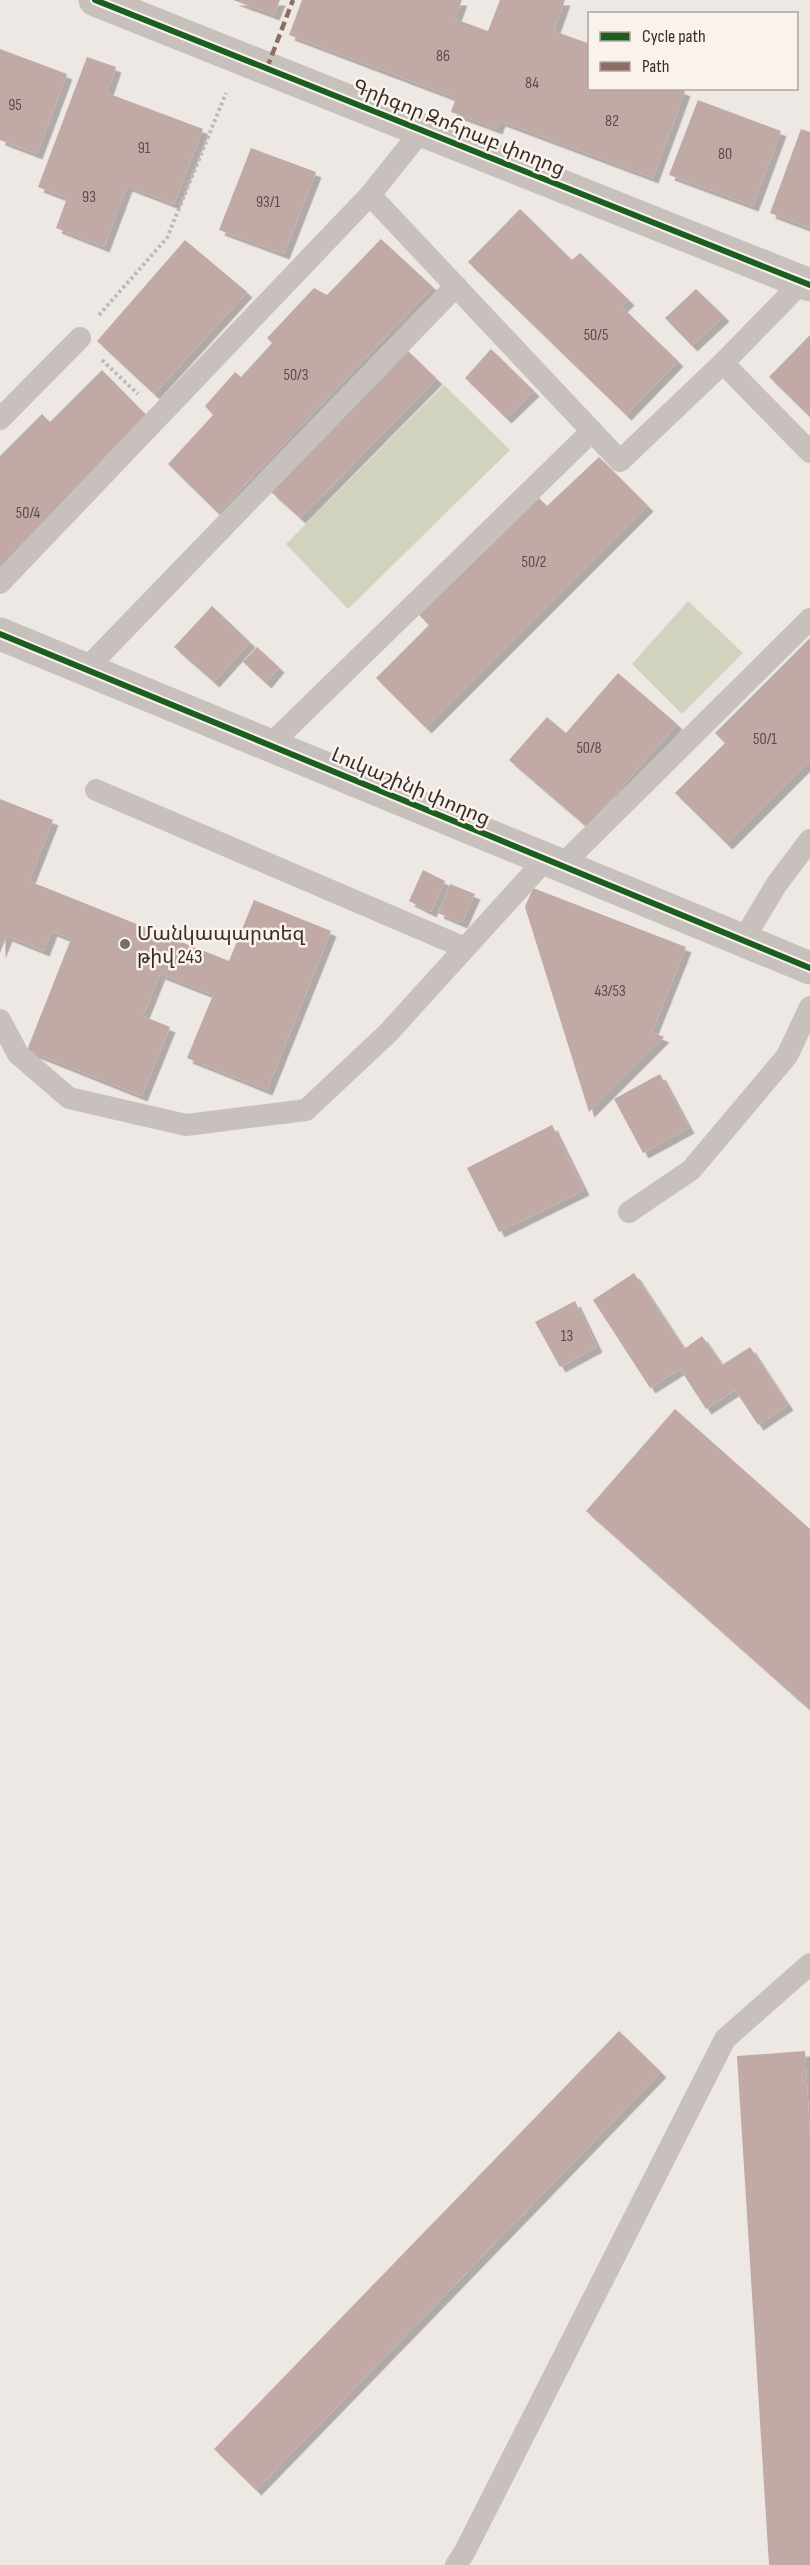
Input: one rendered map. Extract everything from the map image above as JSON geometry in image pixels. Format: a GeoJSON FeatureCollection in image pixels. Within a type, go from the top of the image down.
{"type":"FeatureCollection","features":[{"type":"Feature","properties":{"kind":"street","name":"Գրիգոր Զոհրաբ փողոց"},"geometry":{"type":"LineString","coordinates":[[95,0],[806,283]]}},
{"type":"Feature","properties":{"kind":"street","name":"Լուկաշինի փողոց"},"geometry":{"type":"LineString","coordinates":[[0,634],[742,942],[810,968]]}},
{"type":"Feature","properties":{"kind":"lane"},"geometry":{"type":"LineString","coordinates":[[0,583],[370,195],[422,130]]}},
{"type":"Feature","properties":{"kind":"lane"},"geometry":{"type":"LineString","coordinates":[[370,195],[620,461],[806,283]]}},
{"type":"Feature","properties":{"kind":"lane"},"geometry":{"type":"LineString","coordinates":[[86,669],[456,286]]}},
{"type":"Feature","properties":{"kind":"lane"},"geometry":{"type":"LineString","coordinates":[[0,418],[80,338]]}},
{"type":"Feature","properties":{"kind":"lane"},"geometry":{"type":"LineString","coordinates":[[723,363],[810,452]]}},
{"type":"Feature","properties":{"kind":"lane"},"geometry":{"type":"LineString","coordinates":[[270,745],[592,431]]}},
{"type":"Feature","properties":{"kind":"lane"},"geometry":{"type":"LineString","coordinates":[[0,1020],[18,1054],[69,1098],[186,1125],[306,1110],[388,1033],[465,948],[810,619]]}},
{"type":"Feature","properties":{"kind":"lane"},"geometry":{"type":"LineString","coordinates":[[96,790],[465,948]]}},
{"type":"Feature","properties":{"kind":"lane"},"geometry":{"type":"LineString","coordinates":[[742,942],[776,885],[810,840]]}},
{"type":"Feature","properties":{"kind":"lane"},"geometry":{"type":"LineString","coordinates":[[629,1212],[691,1170],[787,1056],[810,1007]]}},
{"type":"Feature","properties":{"kind":"lane"},"geometry":{"type":"LineString","coordinates":[[456,2565],[624,2242],[725,2040],[810,1964]]}},
{"type":"Feature","properties":{"kind":"path"},"geometry":{"type":"LineString","coordinates":[[160,415],[80,338],[168,238],[240,58]]}},
{"type":"Feature","properties":{"kind":"green space"},"geometry":{"type":"Polygon","coordinates":[[[444,385],[510,450],[348,609],[286,544],[444,385]]]}},
{"type":"Feature","properties":{"kind":"green space"},"geometry":{"type":"Polygon","coordinates":[[[688,601],[743,653],[682,714],[632,664],[688,601]]]}},
{"type":"Feature","properties":{"kind":"building"},"geometry":{"type":"Polygon","coordinates":[[[233,0],[280,0],[274,15],[233,0]]]}},
{"type":"Feature","properties":{"kind":"building"},"geometry":{"type":"Polygon","coordinates":[[[302,0],[462,0],[455,19],[488,31],[500,0],[565,0],[554,31],[588,43],[588,90],[685,91],[653,178],[500,121],[497,129],[451,112],[456,98],[289,35],[302,0]]]}},
{"type":"Feature","properties":{"kind":"building"},"geometry":{"type":"Polygon","coordinates":[[[0,49],[67,74],[37,154],[0,140],[0,49]]]}},
{"type":"Feature","properties":{"kind":"building"},"geometry":{"type":"Polygon","coordinates":[[[87,57],[116,67],[107,93],[203,129],[174,204],[127,186],[104,247],[56,228],[67,198],[38,187],[87,57]]]}},
{"type":"Feature","properties":{"kind":"building"},"geometry":{"type":"Polygon","coordinates":[[[698,100],[781,131],[753,206],[669,175],[698,100]]]}},
{"type":"Feature","properties":{"kind":"building"},"geometry":{"type":"Polygon","coordinates":[[[801,129],[810,132],[810,228],[770,213],[801,129]]]}},
{"type":"Feature","properties":{"kind":"building"},"geometry":{"type":"Polygon","coordinates":[[[251,148],[316,172],[284,254],[219,230],[251,148]]]}},
{"type":"Feature","properties":{"kind":"building"},"geometry":{"type":"Polygon","coordinates":[[[520,209],[572,260],[580,253],[629,300],[622,307],[678,361],[626,415],[468,262],[520,209]]]}},
{"type":"Feature","properties":{"kind":"building"},"geometry":{"type":"Polygon","coordinates":[[[381,239],[433,287],[218,513],[168,464],[213,415],[205,406],[235,372],[241,377],[272,343],[267,338],[314,288],[327,295],[381,239]]]}},
{"type":"Feature","properties":{"kind":"building"},"geometry":{"type":"Polygon","coordinates":[[[185,240],[247,292],[154,394],[97,341],[185,240]]]}},
{"type":"Feature","properties":{"kind":"building"},"geometry":{"type":"Polygon","coordinates":[[[696,289],[724,316],[692,346],[665,318],[696,289]]]}},
{"type":"Feature","properties":{"kind":"building"},"geometry":{"type":"Polygon","coordinates":[[[810,335],[810,417],[769,377],[810,335]]]}},
{"type":"Feature","properties":{"kind":"building"},"geometry":{"type":"Polygon","coordinates":[[[491,349],[534,391],[506,418],[465,378],[491,349]]]}},
{"type":"Feature","properties":{"kind":"building"},"geometry":{"type":"Polygon","coordinates":[[[408,351],[437,379],[300,518],[271,492],[408,351]]]}},
{"type":"Feature","properties":{"kind":"building"},"geometry":{"type":"Polygon","coordinates":[[[102,370],[150,419],[0,569],[0,456],[42,414],[50,422],[102,370]]]}},
{"type":"Feature","properties":{"kind":"building"},"geometry":{"type":"Polygon","coordinates":[[[599,457],[648,506],[426,728],[376,678],[429,625],[419,615],[539,498],[547,506],[599,457]]]}},
{"type":"Feature","properties":{"kind":"building"},"geometry":{"type":"Polygon","coordinates":[[[212,606],[250,642],[214,682],[174,647],[212,606]]]}},
{"type":"Feature","properties":{"kind":"building"},"geometry":{"type":"Polygon","coordinates":[[[810,638],[810,761],[727,844],[675,793],[725,743],[715,733],[810,638]]]}},
{"type":"Feature","properties":{"kind":"building"},"geometry":{"type":"Polygon","coordinates":[[[257,647],[279,667],[266,683],[243,662],[257,647]]]}},
{"type":"Feature","properties":{"kind":"building"},"geometry":{"type":"Polygon","coordinates":[[[618,673],[677,724],[587,827],[509,760],[547,717],[566,733],[618,673]]]}},
{"type":"Feature","properties":{"kind":"building"},"geometry":{"type":"Polygon","coordinates":[[[0,799],[53,820],[29,881],[229,961],[254,900],[331,931],[267,1090],[187,1058],[213,995],[160,974],[143,1016],[170,1027],[142,1096],[27,1050],[71,939],[52,931],[44,951],[7,936],[0,953],[0,799]]]}},
{"type":"Feature","properties":{"kind":"building"},"geometry":{"type":"Polygon","coordinates":[[[423,870],[445,881],[431,912],[409,901],[423,870]]]}},
{"type":"Feature","properties":{"kind":"building"},"geometry":{"type":"Polygon","coordinates":[[[450,884],[475,894],[462,923],[438,913],[450,884]]]}},
{"type":"Feature","properties":{"kind":"building"},"geometry":{"type":"Polygon","coordinates":[[[533,888],[686,947],[652,1032],[664,1037],[589,1112],[525,907],[533,888]]]}},
{"type":"Feature","properties":{"kind":"building"},"geometry":{"type":"Polygon","coordinates":[[[660,1074],[689,1128],[643,1153],[614,1099],[660,1074]]]}},
{"type":"Feature","properties":{"kind":"building"},"geometry":{"type":"Polygon","coordinates":[[[552,1125],[584,1190],[499,1232],[467,1168],[552,1125]]]}},
{"type":"Feature","properties":{"kind":"building"},"geometry":{"type":"Polygon","coordinates":[[[634,1273],[684,1349],[702,1336],[722,1365],[750,1347],[788,1405],[758,1425],[735,1390],[706,1409],[680,1369],[650,1388],[593,1300],[634,1273]]]}},
{"type":"Feature","properties":{"kind":"building"},"geometry":{"type":"Polygon","coordinates":[[[575,1301],[597,1347],[560,1367],[535,1322],[575,1301]]]}},
{"type":"Feature","properties":{"kind":"building"},"geometry":{"type":"Polygon","coordinates":[[[675,1409],[810,1529],[810,1710],[586,1511],[675,1409]]]}},
{"type":"Feature","properties":{"kind":"building"},"geometry":{"type":"Polygon","coordinates":[[[619,2031],[661,2072],[256,2490],[214,2449],[619,2031]]]}},
{"type":"Feature","properties":{"kind":"building"},"geometry":{"type":"Polygon","coordinates":[[[805,2051],[810,2135],[810,2565],[769,2565],[737,2056],[805,2051]]]}},
{"type":"Feature","properties":{"kind":"marked path"},"geometry":{"type":"LineString","coordinates":[[267,68],[293,0]]}},
{"type":"Feature","properties":{"kind":"cycle path"},"geometry":{"type":"LineString","coordinates":[[95,0],[810,285]]}},
{"type":"Feature","properties":{"kind":"cycle path"},"geometry":{"type":"LineString","coordinates":[[0,634],[810,968]]}},
{"type":"Feature","properties":{"kind":"place","name":"Մանկապարտեզ թիվ 243"},"geometry":{"type":"Point","coordinates":[125,944]}}]}
